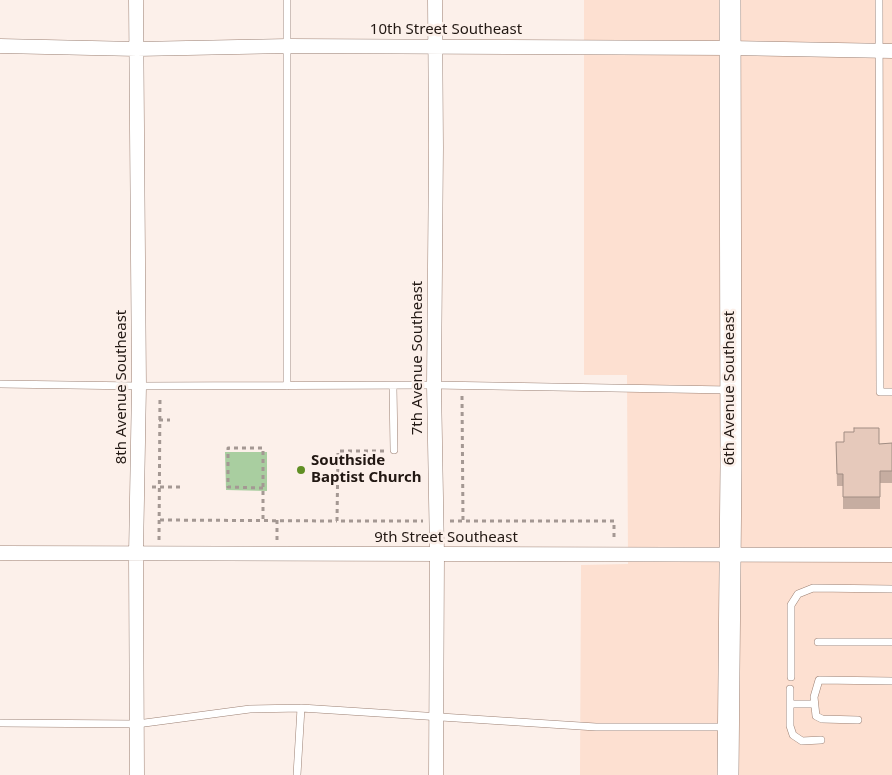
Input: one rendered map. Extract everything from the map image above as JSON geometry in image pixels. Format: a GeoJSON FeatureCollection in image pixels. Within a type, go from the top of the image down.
{"type":"FeatureCollection","features":[{"type":"Feature","properties":{"kind":"main road","name":"6th Avenue Southeast"},"geometry":{"type":"LineString","coordinates":[[728,775],[731,390],[730,0]]}},
{"type":"Feature","properties":{"kind":"street","name":"8th Avenue Southeast"},"geometry":{"type":"LineString","coordinates":[[136,0],[139,386],[136,554],[137,775]]}},
{"type":"Feature","properties":{"kind":"street","name":"7th Avenue Southeast"},"geometry":{"type":"LineString","coordinates":[[435,0],[436,775]]}},
{"type":"Feature","properties":{"kind":"street","name":"10th Street Southeast"},"geometry":{"type":"LineString","coordinates":[[0,46],[137,49],[436,46],[886,51]]}},
{"type":"Feature","properties":{"kind":"street","name":"9th Street Southeast"},"geometry":{"type":"LineString","coordinates":[[0,553],[892,555]]}},
{"type":"Feature","properties":{"kind":"lane"},"geometry":{"type":"LineString","coordinates":[[287,0],[287,386]]}},
{"type":"Feature","properties":{"kind":"lane"},"geometry":{"type":"LineString","coordinates":[[879,0],[886,51],[880,392],[892,392]]}},
{"type":"Feature","properties":{"kind":"lane"},"geometry":{"type":"LineString","coordinates":[[0,384],[139,386],[434,385],[731,390]]}},
{"type":"Feature","properties":{"kind":"lane"},"geometry":{"type":"LineString","coordinates":[[393,386],[394,450]]}},
{"type":"Feature","properties":{"kind":"lane"},"geometry":{"type":"LineString","coordinates":[[791,677],[791,605],[798,594],[813,588],[892,589]]}},
{"type":"Feature","properties":{"kind":"lane"},"geometry":{"type":"LineString","coordinates":[[818,642],[892,642]]}},
{"type":"Feature","properties":{"kind":"lane"},"geometry":{"type":"LineString","coordinates":[[858,720],[822,719],[816,716],[814,696],[819,680],[892,681]]}},
{"type":"Feature","properties":{"kind":"lane"},"geometry":{"type":"LineString","coordinates":[[790,689],[790,726],[793,735],[802,741],[821,740]]}},
{"type":"Feature","properties":{"kind":"lane"},"geometry":{"type":"LineString","coordinates":[[790,704],[814,704]]}},
{"type":"Feature","properties":{"kind":"lane"},"geometry":{"type":"LineString","coordinates":[[297,775],[300,708]]}},
{"type":"Feature","properties":{"kind":"lane"},"geometry":{"type":"LineString","coordinates":[[0,723],[137,724],[250,709],[300,708],[596,727],[729,727]]}},
{"type":"Feature","properties":{"kind":"path"},"geometry":{"type":"LineString","coordinates":[[160,386],[160,553]]}},
{"type":"Feature","properties":{"kind":"path"},"geometry":{"type":"LineString","coordinates":[[462,386],[463,521]]}},
{"type":"Feature","properties":{"kind":"path"},"geometry":{"type":"LineString","coordinates":[[263,488],[228,487],[228,448],[263,448],[263,488],[263,520]]}},
{"type":"Feature","properties":{"kind":"path"},"geometry":{"type":"LineString","coordinates":[[337,521],[338,451],[394,450]]}},
{"type":"Feature","properties":{"kind":"path"},"geometry":{"type":"LineString","coordinates":[[137,486],[184,487]]}},
{"type":"Feature","properties":{"kind":"path"},"geometry":{"type":"LineString","coordinates":[[160,520],[614,521],[614,554]]}},
{"type":"Feature","properties":{"kind":"shaded area"},"geometry":{"type":"Polygon","coordinates":[[[584,0],[892,0],[892,775],[580,775],[581,565],[628,564],[627,375],[584,375],[584,0]]]}},
{"type":"Feature","properties":{"kind":"green space"},"geometry":{"type":"Polygon","coordinates":[[[225,452],[267,452],[267,491],[226,490],[225,452]]]}},
{"type":"Feature","properties":{"kind":"building"},"geometry":{"type":"Polygon","coordinates":[[[854,428],[879,428],[879,444],[892,443],[892,471],[880,471],[880,497],[843,497],[843,474],[837,474],[836,442],[844,442],[844,432],[854,432],[854,428]]]}},
{"type":"Feature","properties":{"kind":"place","name":"Southside Baptist Church"},"geometry":{"type":"Point","coordinates":[301,470]}}]}
